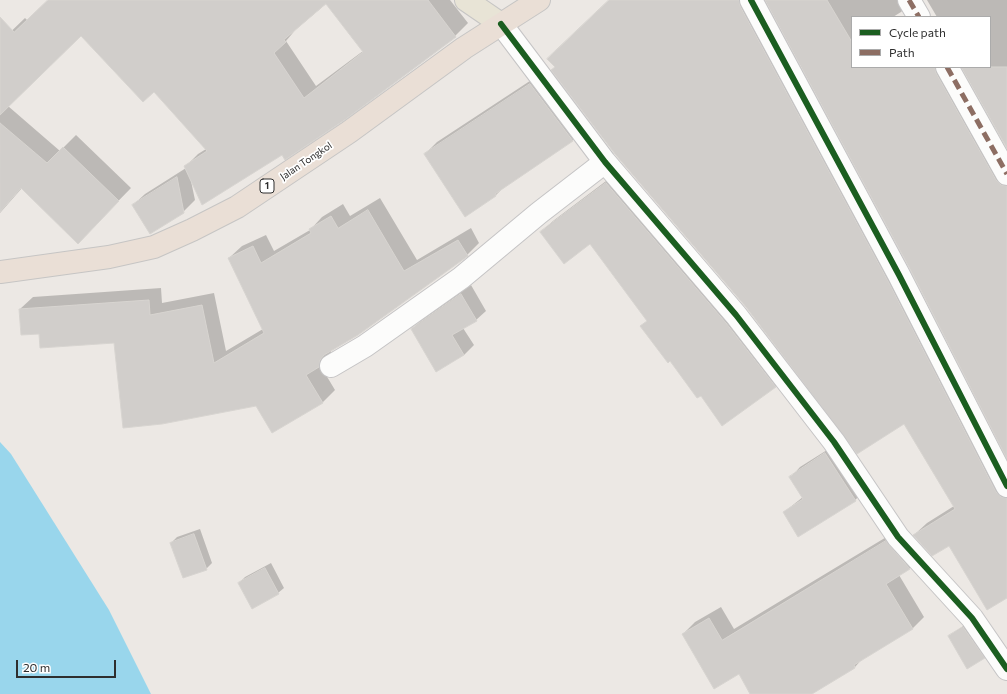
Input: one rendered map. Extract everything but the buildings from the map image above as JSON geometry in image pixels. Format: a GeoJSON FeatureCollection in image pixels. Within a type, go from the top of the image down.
{"type":"FeatureCollection","features":[{"type":"Feature","properties":{"kind":"highway","name":"Jalan Tongkol"},"geometry":{"type":"LineString","coordinates":[[0,272],[109,257],[139,251],[154,247],[192,230],[237,207],[349,132],[464,48],[539,0]]}},
{"type":"Feature","properties":{"kind":"main road"},"geometry":{"type":"LineString","coordinates":[[466,0],[501,24]]}},
{"type":"Feature","properties":{"kind":"street"},"geometry":{"type":"LineString","coordinates":[[751,0],[899,275],[1007,486]]}},
{"type":"Feature","properties":{"kind":"street"},"geometry":{"type":"LineString","coordinates":[[909,0],[918,16]]}},
{"type":"Feature","properties":{"kind":"street"},"geometry":{"type":"LineString","coordinates":[[501,24],[605,162],[736,315],[834,442],[898,537],[972,618],[1007,669]]}},
{"type":"Feature","properties":{"kind":"street"},"geometry":{"type":"LineString","coordinates":[[949,68],[1007,174]]}},
{"type":"Feature","properties":{"kind":"street"},"geometry":{"type":"LineString","coordinates":[[332,366],[365,346],[461,278],[539,213],[605,162]]}},
{"type":"Feature","properties":{"kind":"water"},"geometry":{"type":"Polygon","coordinates":[[[0,442],[11,454],[109,610],[151,694],[0,694],[0,442]]]}},
{"type":"Feature","properties":{"kind":"marked path"},"geometry":{"type":"LineString","coordinates":[[909,0],[918,16]]}},
{"type":"Feature","properties":{"kind":"marked path"},"geometry":{"type":"LineString","coordinates":[[948,68],[1007,174]]}},
{"type":"Feature","properties":{"kind":"cycle path"},"geometry":{"type":"LineString","coordinates":[[751,0],[899,275],[1007,486]]}},
{"type":"Feature","properties":{"kind":"cycle path"},"geometry":{"type":"LineString","coordinates":[[501,24],[605,162],[736,315],[834,442],[898,537],[972,618],[1007,669]]}}]}
